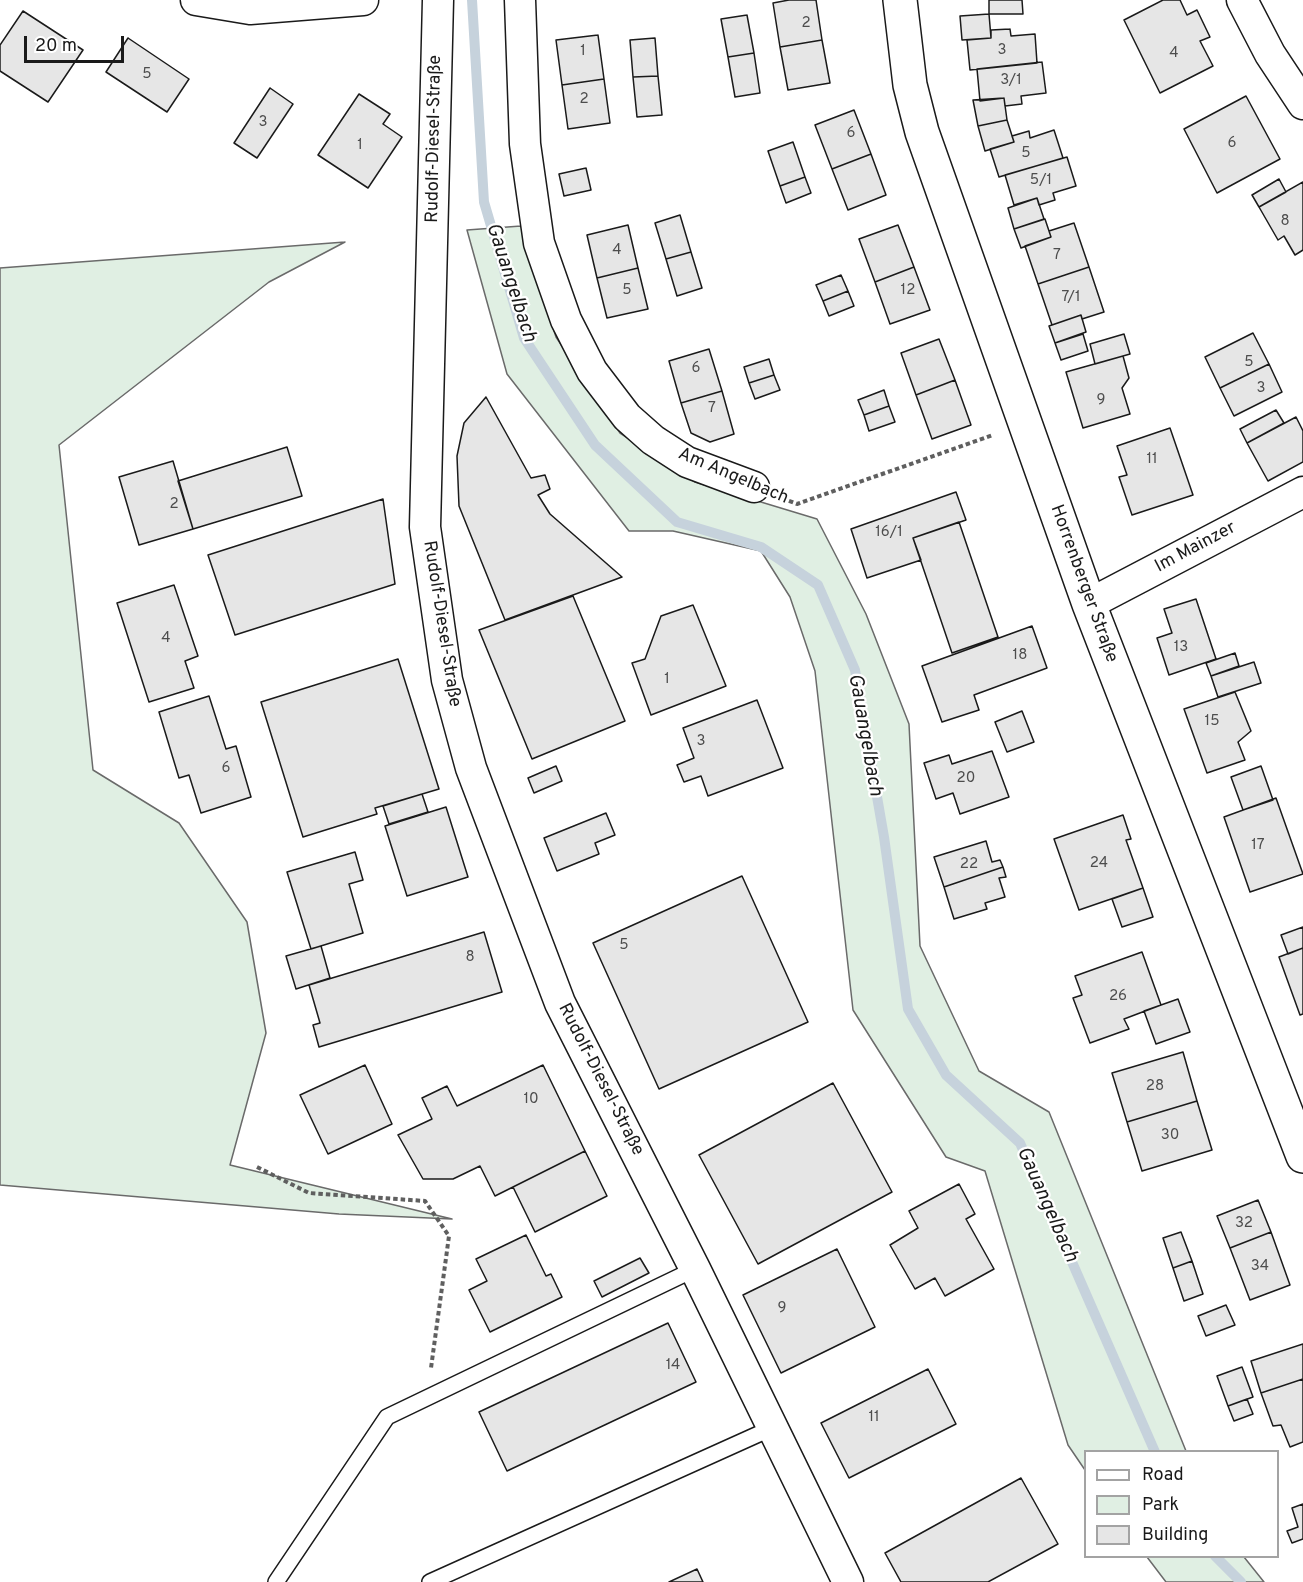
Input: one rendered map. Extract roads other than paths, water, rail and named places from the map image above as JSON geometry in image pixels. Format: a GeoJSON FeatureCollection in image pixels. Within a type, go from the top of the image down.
{"type":"FeatureCollection","features":[{"type":"Feature","properties":{"kind":"street"},"geometry":{"type":"LineString","coordinates":[[196,0],[250,9],[363,0]]}},
{"type":"Feature","properties":{"kind":"street","name":"Rudolf-Diesel-Straße"},"geometry":{"type":"LineString","coordinates":[[438,0],[425,527],[447,680],[471,768],[560,1003],[695,1269],[843,1581]]}},
{"type":"Feature","properties":{"kind":"street","name":"Am Angelbach"},"geometry":{"type":"LineString","coordinates":[[520,0],[525,144],[539,243],[566,320],[592,371],[627,417],[653,440],[687,462],[754,487]]}},
{"type":"Feature","properties":{"kind":"street","name":"Horrenberger Straße"},"geometry":{"type":"LineString","coordinates":[[900,0],[910,85],[922,132],[1089,604],[1296,1115],[1303,1156]]}},
{"type":"Feature","properties":{"kind":"street"},"geometry":{"type":"LineString","coordinates":[[1242,0],[1270,54],[1303,104]]}},
{"type":"Feature","properties":{"kind":"street","name":"Im Mainzer"},"geometry":{"type":"LineString","coordinates":[[1089,604],[1303,492]]}},
{"type":"Feature","properties":{"kind":"lane"},"geometry":{"type":"LineString","coordinates":[[276,1582],[387,1417],[695,1269]]}},
{"type":"Feature","properties":{"kind":"lane"},"geometry":{"type":"LineString","coordinates":[[430,1582],[772,1428]]}},
{"type":"Feature","properties":{"kind":"waterway","name":"Gauangelbach"},"geometry":{"type":"LineString","coordinates":[[472,0],[484,202],[524,338],[595,445],[677,522],[761,547],[818,585],[855,670],[884,837],[908,1009],[946,1075],[1020,1143],[1154,1450]]}},
{"type":"Feature","properties":{"kind":"waterway","name":"Gauangelbach"},"geometry":{"type":"LineString","coordinates":[[1217,1558],[1241,1582]]}}]}
